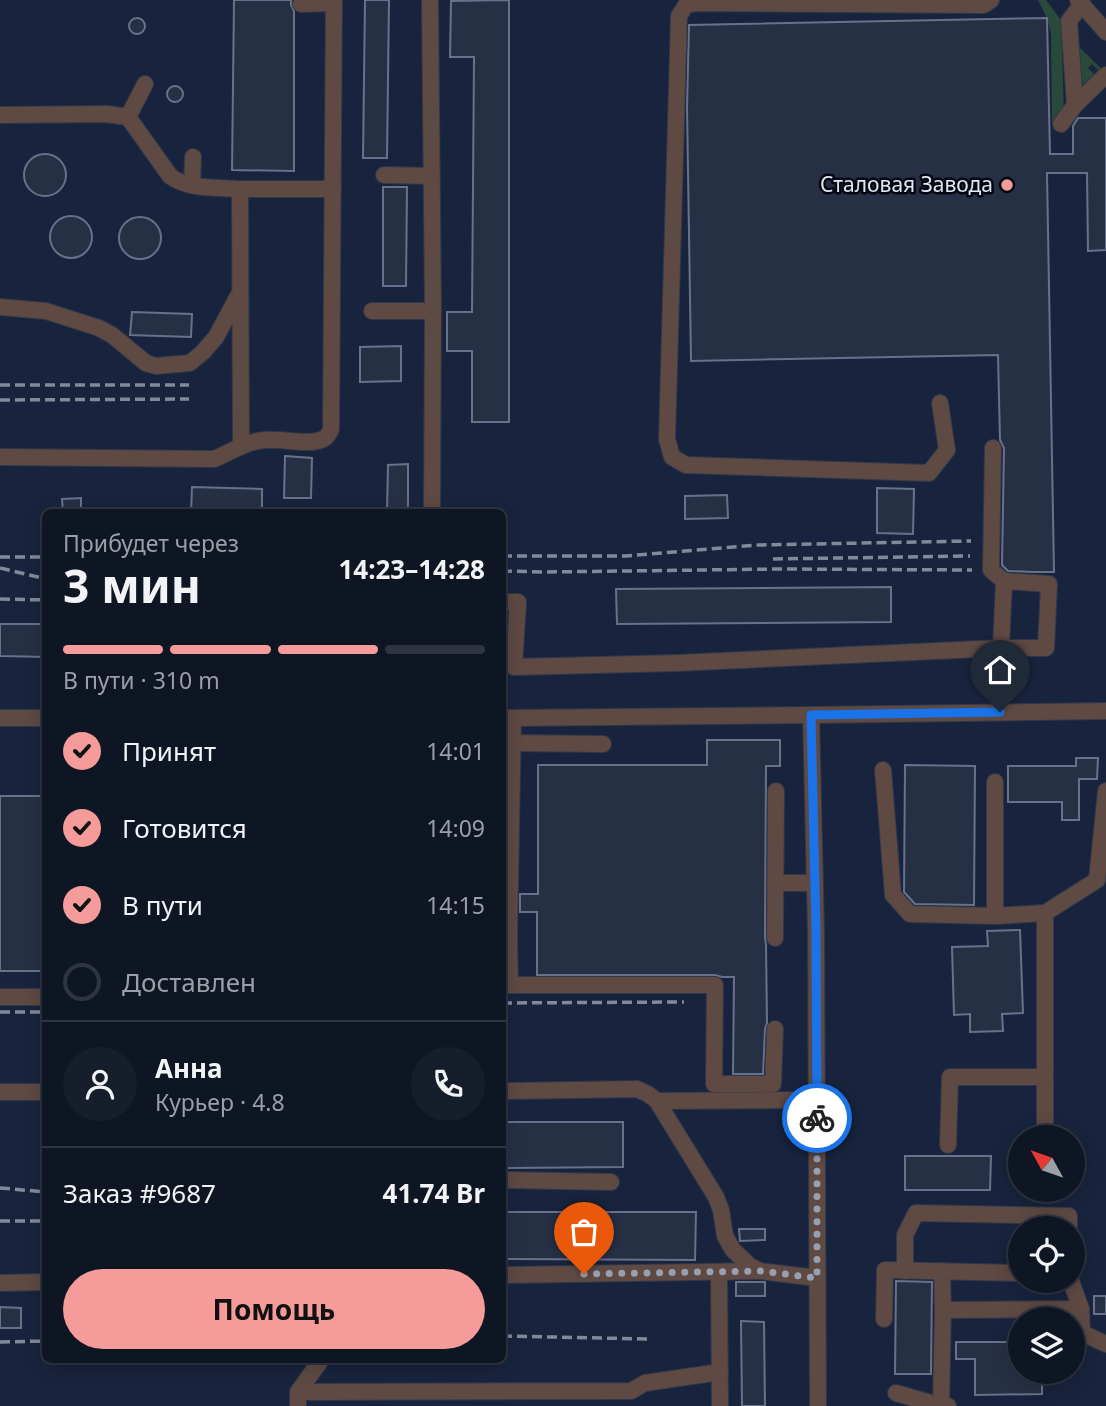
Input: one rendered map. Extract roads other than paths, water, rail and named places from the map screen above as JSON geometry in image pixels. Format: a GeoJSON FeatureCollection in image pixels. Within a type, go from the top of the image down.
{"type":"FeatureCollection","features":[{"type":"Feature","properties":{"kind":"lane"},"geometry":{"type":"LineString","coordinates":[[430,0],[432,509]]}},
{"type":"Feature","properties":{"kind":"lane"},"geometry":{"type":"LineString","coordinates":[[940,403],[947,450],[929,473],[685,465],[672,457],[667,439],[680,16],[686,5],[696,3],[950,2],[984,5],[990,0]]}},
{"type":"Feature","properties":{"kind":"lane"},"geometry":{"type":"LineString","coordinates":[[0,457],[214,459],[242,446],[265,440],[315,442],[326,438],[331,429],[334,1],[301,4]]}},
{"type":"Feature","properties":{"kind":"lane"},"geometry":{"type":"LineString","coordinates":[[1075,105],[1069,21],[1080,2],[1106,32]]}},
{"type":"Feature","properties":{"kind":"lane"},"geometry":{"type":"LineString","coordinates":[[1061,124],[1075,105],[1106,75]]}},
{"type":"Feature","properties":{"kind":"lane"},"geometry":{"type":"LineString","coordinates":[[128,117],[145,84]]}},
{"type":"Feature","properties":{"kind":"lane"},"geometry":{"type":"LineString","coordinates":[[0,115],[107,114],[128,117],[170,176],[178,182],[240,189],[333,189]]}},
{"type":"Feature","properties":{"kind":"lane"},"geometry":{"type":"LineString","coordinates":[[192,185],[193,157]]}},
{"type":"Feature","properties":{"kind":"lane"},"geometry":{"type":"LineString","coordinates":[[384,175],[432,176]]}},
{"type":"Feature","properties":{"kind":"lane"},"geometry":{"type":"LineString","coordinates":[[240,189],[242,446]]}},
{"type":"Feature","properties":{"kind":"lane"},"geometry":{"type":"LineString","coordinates":[[0,307],[46,311],[99,328],[112,335],[146,363],[156,366],[173,365],[190,363],[203,352],[216,337],[240,290]]}},
{"type":"Feature","properties":{"kind":"lane"},"geometry":{"type":"LineString","coordinates":[[372,311],[433,311]]}},
{"type":"Feature","properties":{"kind":"lane"},"geometry":{"type":"LineString","coordinates":[[506,602],[518,602],[514,667],[1046,648],[1049,584],[1004,581],[991,570],[993,448]]}},
{"type":"Feature","properties":{"kind":"lane"},"geometry":{"type":"LineString","coordinates":[[1001,648],[1004,581]]}},
{"type":"Feature","properties":{"kind":"lane"},"geometry":{"type":"LineString","coordinates":[[775,1029],[773,1084],[714,1084],[715,985],[510,985],[506,939],[513,743],[508,718],[1106,710]]}},
{"type":"Feature","properties":{"kind":"lane"},"geometry":{"type":"LineString","coordinates":[[811,715],[815,883],[818,1406]]}},
{"type":"Feature","properties":{"kind":"lane"},"geometry":{"type":"LineString","coordinates":[[0,718],[42,718]]}},
{"type":"Feature","properties":{"kind":"lane"},"geometry":{"type":"LineString","coordinates":[[513,743],[603,744]]}},
{"type":"Feature","properties":{"kind":"lane"},"geometry":{"type":"LineString","coordinates":[[883,770],[892,895],[910,914],[995,916],[1045,913],[1097,880],[1106,791]]}},
{"type":"Feature","properties":{"kind":"lane"},"geometry":{"type":"LineString","coordinates":[[995,782],[995,916]]}},
{"type":"Feature","properties":{"kind":"lane"},"geometry":{"type":"LineString","coordinates":[[775,938],[776,791]]}},
{"type":"Feature","properties":{"kind":"lane"},"geometry":{"type":"LineString","coordinates":[[775,883],[815,883]]}},
{"type":"Feature","properties":{"kind":"lane"},"geometry":{"type":"LineString","coordinates":[[1045,913],[1045,1125]]}},
{"type":"Feature","properties":{"kind":"lane"},"geometry":{"type":"LineString","coordinates":[[0,998],[42,997]]}},
{"type":"Feature","properties":{"kind":"lane"},"geometry":{"type":"LineString","coordinates":[[948,1145],[950,1077],[1045,1077]]}},
{"type":"Feature","properties":{"kind":"lane"},"geometry":{"type":"LineString","coordinates":[[506,1091],[637,1090],[648,1094],[657,1101],[716,1197],[725,1236],[733,1250],[750,1266],[760,1271]]}},
{"type":"Feature","properties":{"kind":"lane"},"geometry":{"type":"LineString","coordinates":[[0,1092],[42,1092]]}},
{"type":"Feature","properties":{"kind":"lane"},"geometry":{"type":"LineString","coordinates":[[657,1101],[816,1100]]}},
{"type":"Feature","properties":{"kind":"lane"},"geometry":{"type":"LineString","coordinates":[[506,1180],[611,1182]]}},
{"type":"Feature","properties":{"kind":"lane"},"geometry":{"type":"LineString","coordinates":[[905,1271],[905,1235],[916,1213],[1069,1216]]}},
{"type":"Feature","properties":{"kind":"lane"},"geometry":{"type":"LineString","coordinates":[[884,1319],[885,1270],[1008,1273]]}},
{"type":"Feature","properties":{"kind":"lane"},"geometry":{"type":"LineString","coordinates":[[506,1275],[760,1271],[817,1278]]}},
{"type":"Feature","properties":{"kind":"lane"},"geometry":{"type":"LineString","coordinates":[[941,1406],[942,1271]]}},
{"type":"Feature","properties":{"kind":"lane"},"geometry":{"type":"LineString","coordinates":[[719,1272],[720,1406]]}},
{"type":"Feature","properties":{"kind":"lane"},"geometry":{"type":"LineString","coordinates":[[0,1283],[42,1282]]}},
{"type":"Feature","properties":{"kind":"lane"},"geometry":{"type":"LineString","coordinates":[[943,1310],[1008,1310]]}},
{"type":"Feature","properties":{"kind":"lane"},"geometry":{"type":"LineString","coordinates":[[1085,1334],[1106,1344]]}},
{"type":"Feature","properties":{"kind":"lane"},"geometry":{"type":"LineString","coordinates":[[298,1399],[319,1363]]}},
{"type":"Feature","properties":{"kind":"lane"},"geometry":{"type":"LineString","coordinates":[[298,1399],[631,1391],[645,1383],[720,1372]]}},
{"type":"Feature","properties":{"kind":"lane"},"geometry":{"type":"LineString","coordinates":[[896,1393],[941,1406],[951,1406]]}},
{"type":"Feature","properties":{"kind":"railway"},"geometry":{"type":"LineString","coordinates":[[0,385],[189,385]]}},
{"type":"Feature","properties":{"kind":"railway"},"geometry":{"type":"LineString","coordinates":[[0,400],[189,399]]}},
{"type":"Feature","properties":{"kind":"railway"},"geometry":{"type":"LineString","coordinates":[[506,556],[626,556],[758,545],[971,541]]}},
{"type":"Feature","properties":{"kind":"railway"},"geometry":{"type":"LineString","coordinates":[[773,559],[970,556]]}},
{"type":"Feature","properties":{"kind":"railway"},"geometry":{"type":"LineString","coordinates":[[0,557],[42,557]]}},
{"type":"Feature","properties":{"kind":"railway"},"geometry":{"type":"LineString","coordinates":[[0,568],[42,578]]}},
{"type":"Feature","properties":{"kind":"railway"},"geometry":{"type":"LineString","coordinates":[[506,571],[972,570]]}},
{"type":"Feature","properties":{"kind":"railway"},"geometry":{"type":"LineString","coordinates":[[0,599],[42,600]]}},
{"type":"Feature","properties":{"kind":"railway"},"geometry":{"type":"LineString","coordinates":[[506,1003],[684,1002]]}},
{"type":"Feature","properties":{"kind":"railway"},"geometry":{"type":"LineString","coordinates":[[0,1012],[42,1012]]}},
{"type":"Feature","properties":{"kind":"railway"},"geometry":{"type":"LineString","coordinates":[[0,1188],[42,1192]]}},
{"type":"Feature","properties":{"kind":"railway"},"geometry":{"type":"LineString","coordinates":[[0,1221],[42,1221]]}},
{"type":"Feature","properties":{"kind":"railway"},"geometry":{"type":"LineString","coordinates":[[506,1336],[649,1339]]}},
{"type":"Feature","properties":{"kind":"railway"},"geometry":{"type":"LineString","coordinates":[[0,1342],[42,1341]]}},
{"type":"Feature","properties":{"kind":"place","name":"Сталовая Завода"},"geometry":{"type":"Point","coordinates":[1007,185]}}]}
